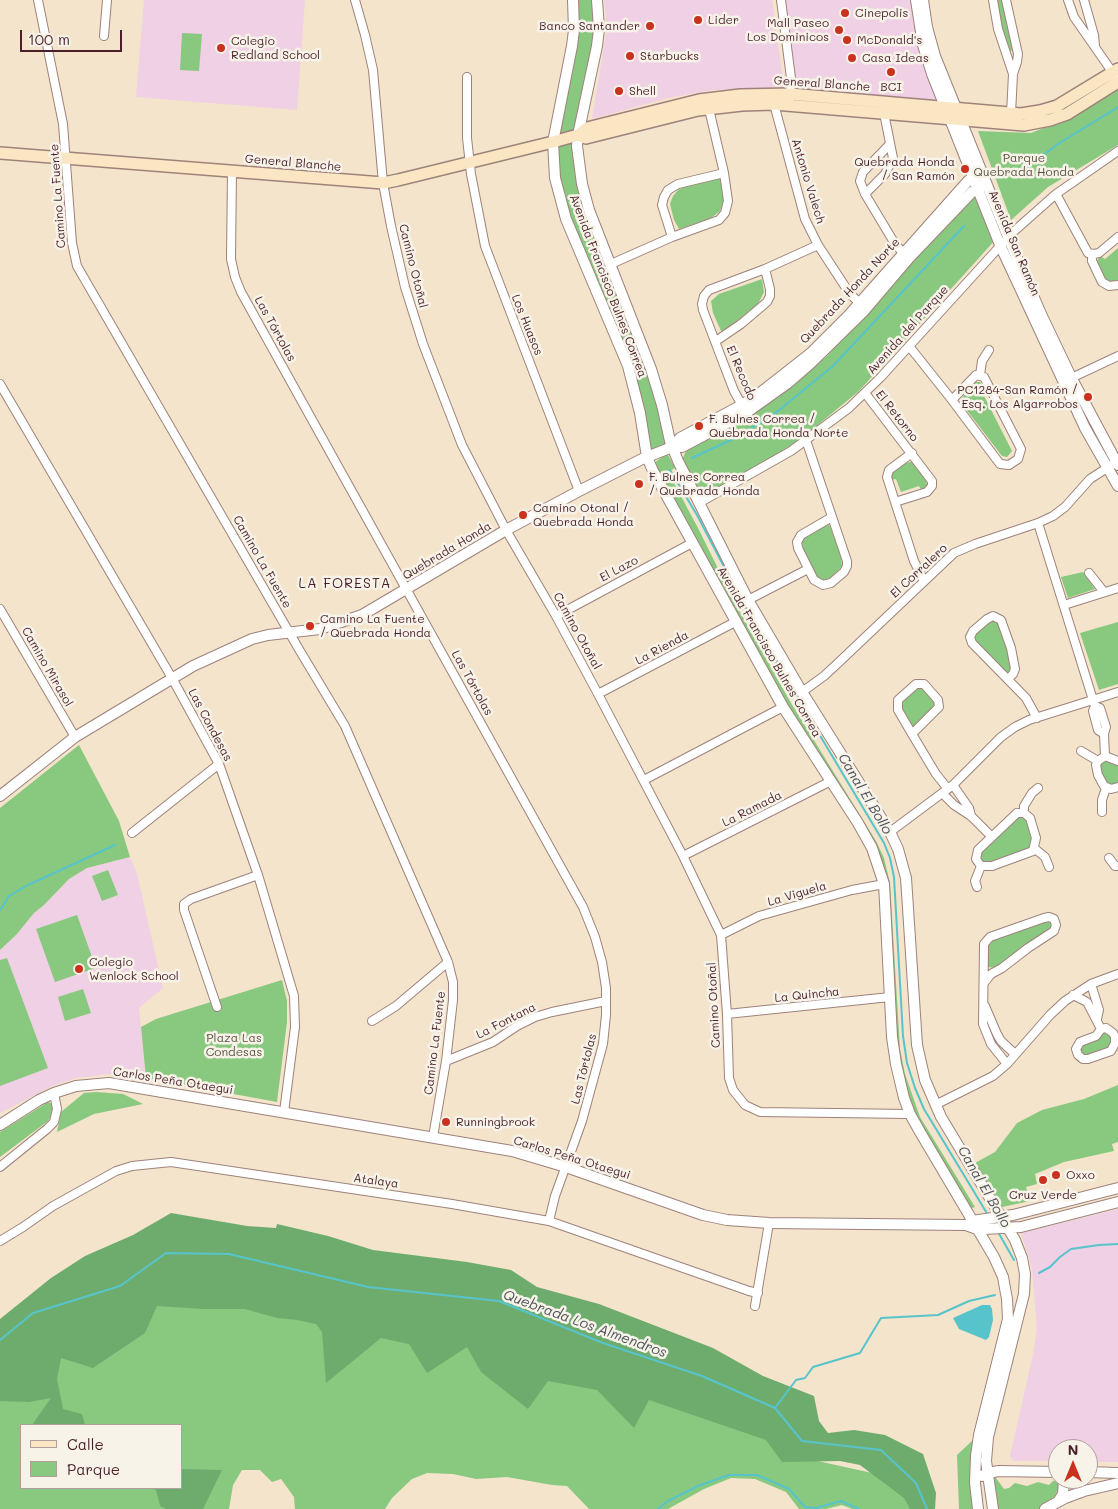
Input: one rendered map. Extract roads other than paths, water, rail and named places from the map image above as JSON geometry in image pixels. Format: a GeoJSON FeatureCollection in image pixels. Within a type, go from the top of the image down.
{"type":"FeatureCollection","features":[{"type":"Feature","properties":{"kind":"main road","name":"General Blanche"},"geometry":{"type":"LineString","coordinates":[[0,153],[383,183],[553,142],[578,134],[586,128],[699,100],[740,95],[1011,114],[1030,113],[1057,106],[1117,76]]}},
{"type":"Feature","properties":{"kind":"main road","name":"General Blanche"},"geometry":{"type":"LineString","coordinates":[[578,134],[586,138],[709,108],[774,104],[790,99],[884,113],[956,120],[1015,125],[1042,123],[1067,114],[1117,76]]}},
{"type":"Feature","properties":{"kind":"main road"},"geometry":{"type":"LineString","coordinates":[[670,116],[676,111],[692,106],[699,100]]}},
{"type":"Feature","properties":{"kind":"main road"},"geometry":{"type":"LineString","coordinates":[[633,125],[640,119],[656,114],[660,109]]}},
{"type":"Feature","properties":{"kind":"street","name":"Camino La Fuente"},"geometry":{"type":"LineString","coordinates":[[38,0],[60,101],[67,159],[73,251],[80,273],[345,726],[448,962],[454,991],[446,1061],[433,1137]]}},
{"type":"Feature","properties":{"kind":"street"},"geometry":{"type":"LineString","coordinates":[[104,36],[107,0]]}},
{"type":"Feature","properties":{"kind":"street","name":"Camino Otoñal"},"geometry":{"type":"LineString","coordinates":[[354,0],[372,65],[383,183],[397,257],[426,352],[462,445],[506,530],[556,616],[644,780],[683,856],[720,935],[727,1014],[729,1078],[736,1096],[750,1108],[760,1112],[910,1114]]}},
{"type":"Feature","properties":{"kind":"street","name":"Avenida Francisco Bulnes Correa"},"geometry":{"type":"LineString","coordinates":[[572,0],[574,30],[572,46],[553,142],[555,178],[561,204],[584,264],[628,366],[640,413],[647,457],[653,471],[783,707],[872,848],[884,884],[891,1031],[896,1064],[910,1114],[976,1225],[999,1267],[1006,1288],[1008,1308],[1006,1328],[979,1435],[976,1456],[975,1483],[978,1509]]}},
{"type":"Feature","properties":{"kind":"street","name":"Avenida Francisco Bulnes Correa"},"geometry":{"type":"LineString","coordinates":[[598,0],[599,29],[597,46],[578,134],[579,170],[585,197],[651,368],[672,447],[748,600],[802,692],[890,832],[902,858],[906,878],[917,1045],[925,1080],[935,1105],[998,1218],[1015,1240],[1022,1258],[1025,1288],[990,1425],[987,1449],[987,1473],[993,1509]]}},
{"type":"Feature","properties":{"kind":"street"},"geometry":{"type":"LineString","coordinates":[[781,0],[791,78],[790,99]]}},
{"type":"Feature","properties":{"kind":"street","name":"Avenida San Ramón"},"geometry":{"type":"LineString","coordinates":[[916,0],[925,53],[956,120],[977,175],[1008,238],[1041,314],[1085,428],[1114,465],[1118,486]]}},
{"type":"Feature","properties":{"kind":"street","name":"Avenida San Ramón"},"geometry":{"type":"LineString","coordinates":[[923,0],[927,27],[951,109]]}},
{"type":"Feature","properties":{"kind":"street"},"geometry":{"type":"LineString","coordinates":[[993,0],[998,29],[1013,74]]}},
{"type":"Feature","properties":{"kind":"street"},"geometry":{"type":"LineString","coordinates":[[1006,0],[1018,54],[1013,74],[1011,114]]}},
{"type":"Feature","properties":{"kind":"street"},"geometry":{"type":"LineString","coordinates":[[1068,0],[1074,17],[1117,76]]}},
{"type":"Feature","properties":{"kind":"street"},"geometry":{"type":"LineString","coordinates":[[1084,0],[1094,35],[1095,46]]}},
{"type":"Feature","properties":{"kind":"street","name":"Los Huasos"},"geometry":{"type":"LineString","coordinates":[[466,76],[467,138],[485,246],[579,491]]}},
{"type":"Feature","properties":{"kind":"street","name":"Antonio Valech"},"geometry":{"type":"LineString","coordinates":[[774,104],[806,219],[818,245],[850,294],[862,306]]}},
{"type":"Feature","properties":{"kind":"street"},"geometry":{"type":"LineString","coordinates":[[611,264],[722,217],[727,209],[728,201],[724,173],[709,108]]}},
{"type":"Feature","properties":{"kind":"street"},"geometry":{"type":"LineString","coordinates":[[865,194],[885,174],[893,158],[884,113]]}},
{"type":"Feature","properties":{"kind":"street"},"geometry":{"type":"LineString","coordinates":[[890,144],[863,172],[860,181],[865,194],[894,244],[906,256]]}},
{"type":"Feature","properties":{"kind":"street","name":"Avenida del Parque"},"geometry":{"type":"LineString","coordinates":[[699,503],[776,461],[832,422],[865,393],[1000,245],[1056,194],[1118,151]]}},
{"type":"Feature","properties":{"kind":"street","name":"Las Tórtolas"},"geometry":{"type":"LineString","coordinates":[[232,171],[230,249],[233,269],[238,284],[583,906],[599,949],[606,1001],[603,1044],[595,1078],[555,1196],[549,1221]]}},
{"type":"Feature","properties":{"kind":"street"},"geometry":{"type":"LineString","coordinates":[[672,237],[662,205],[668,190],[678,184],[724,173]]}},
{"type":"Feature","properties":{"kind":"street","name":"Quebrada Honda Norte"},"geometry":{"type":"LineString","coordinates":[[672,447],[680,438],[744,409],[806,358],[862,306],[977,175]]}},
{"type":"Feature","properties":{"kind":"street","name":"Avenida San Ramón"},"geometry":{"type":"LineString","coordinates":[[982,185],[1000,245],[1067,379]]}},
{"type":"Feature","properties":{"kind":"street","name":"Quebrada Honda Norte"},"geometry":{"type":"LineString","coordinates":[[906,256],[982,185]]}},
{"type":"Feature","properties":{"kind":"street"},"geometry":{"type":"LineString","coordinates":[[1056,194],[1085,250],[1092,254],[1101,251],[1118,237]]}},
{"type":"Feature","properties":{"kind":"street","name":"El Recodo"},"geometry":{"type":"LineString","coordinates":[[744,409],[734,391],[702,307],[704,296],[709,290],[806,252],[818,245]]}},
{"type":"Feature","properties":{"kind":"street"},"geometry":{"type":"LineString","coordinates":[[1092,254],[1093,264],[1102,282],[1108,286],[1118,285]]}},
{"type":"Feature","properties":{"kind":"street","name":"El Recodo"},"geometry":{"type":"LineString","coordinates":[[716,341],[741,324],[767,302],[770,296],[770,289],[764,269]]}},
{"type":"Feature","properties":{"kind":"street"},"geometry":{"type":"LineString","coordinates":[[909,346],[1000,464],[1006,465],[1015,462],[1020,456],[1021,449],[986,379],[976,375],[952,400]]}},
{"type":"Feature","properties":{"kind":"street"},"geometry":{"type":"LineString","coordinates":[[980,375],[982,361],[989,350]]}},
{"type":"Feature","properties":{"kind":"street"},"geometry":{"type":"LineString","coordinates":[[1067,379],[1118,356]]}},
{"type":"Feature","properties":{"kind":"street","name":"Las Condesas"},"geometry":{"type":"LineString","coordinates":[[0,384],[172,678],[219,764],[258,875],[289,975],[295,1004],[293,1053],[284,1112]]}},
{"type":"Feature","properties":{"kind":"street","name":"El Retorno"},"geometry":{"type":"LineString","coordinates":[[865,393],[931,479],[932,486],[928,492],[895,502]]}},
{"type":"Feature","properties":{"kind":"street"},"geometry":{"type":"LineString","coordinates":[[806,441],[847,558],[846,568],[831,583],[825,586],[816,582],[797,546],[801,535],[832,516]]}},
{"type":"Feature","properties":{"kind":"street","name":"Quebrada Honda"},"geometry":{"type":"LineString","coordinates":[[0,796],[75,737],[193,666],[246,641],[268,635],[320,629],[362,615],[506,530],[647,457],[672,447]]}},
{"type":"Feature","properties":{"kind":"street","name":"El Retorno"},"geometry":{"type":"LineString","coordinates":[[912,453],[888,472],[887,479],[914,561],[924,581]]}},
{"type":"Feature","properties":{"kind":"street","name":"El Corralero"},"geometry":{"type":"LineString","coordinates":[[802,692],[824,676],[945,560],[962,548],[1038,523],[1060,512],[1082,486],[1114,465]]}},
{"type":"Feature","properties":{"kind":"street"},"geometry":{"type":"LineString","coordinates":[[1038,523],[1094,703],[1093,711],[1098,730],[1104,734],[1105,756]]}},
{"type":"Feature","properties":{"kind":"street","name":"El Lazo"},"geometry":{"type":"LineString","coordinates":[[556,616],[692,543]]}},
{"type":"Feature","properties":{"kind":"street"},"geometry":{"type":"LineString","coordinates":[[748,600],[808,568]]}},
{"type":"Feature","properties":{"kind":"street"},"geometry":{"type":"LineString","coordinates":[[1089,572],[1104,592]]}},
{"type":"Feature","properties":{"kind":"street"},"geometry":{"type":"LineString","coordinates":[[1064,605],[1118,588]]}},
{"type":"Feature","properties":{"kind":"street","name":"Camino Mirasol"},"geometry":{"type":"LineString","coordinates":[[0,609],[75,737]]}},
{"type":"Feature","properties":{"kind":"street"},"geometry":{"type":"LineString","coordinates":[[1008,679],[1015,669],[1011,648],[1001,620],[994,616],[987,618],[973,631],[970,637],[972,643],[1026,698],[1037,718]]}},
{"type":"Feature","properties":{"kind":"street","name":"La Rienda"},"geometry":{"type":"LineString","coordinates":[[598,694],[735,622]]}},
{"type":"Feature","properties":{"kind":"street"},"geometry":{"type":"LineString","coordinates":[[912,734],[939,707],[938,700],[924,684],[916,684],[898,700],[898,710],[912,734],[936,774],[948,789],[969,808],[971,816]]}},
{"type":"Feature","properties":{"kind":"street"},"geometry":{"type":"LineString","coordinates":[[890,832],[948,789],[1008,732],[1022,723],[1094,703],[1118,692]]}},
{"type":"Feature","properties":{"kind":"street"},"geometry":{"type":"LineString","coordinates":[[644,780],[783,707]]}},
{"type":"Feature","properties":{"kind":"street"},"geometry":{"type":"LineString","coordinates":[[1081,751],[1098,762]]}},
{"type":"Feature","properties":{"kind":"street"},"geometry":{"type":"LineString","coordinates":[[1105,756],[1118,761]]}},
{"type":"Feature","properties":{"kind":"street"},"geometry":{"type":"LineString","coordinates":[[1105,756],[1096,765],[1098,775],[1106,788]]}},
{"type":"Feature","properties":{"kind":"street"},"geometry":{"type":"LineString","coordinates":[[132,833],[219,764]]}},
{"type":"Feature","properties":{"kind":"street","name":"La Ramada"},"geometry":{"type":"LineString","coordinates":[[683,856],[831,781]]}},
{"type":"Feature","properties":{"kind":"street"},"geometry":{"type":"LineString","coordinates":[[1106,788],[1118,787]]}},
{"type":"Feature","properties":{"kind":"street"},"geometry":{"type":"LineString","coordinates":[[1024,813],[1024,806],[1038,788]]}},
{"type":"Feature","properties":{"kind":"street"},"geometry":{"type":"LineString","coordinates":[[1102,812],[1102,800],[1106,788]]}},
{"type":"Feature","properties":{"kind":"street"},"geometry":{"type":"LineString","coordinates":[[948,789],[954,805],[971,816],[991,836]]}},
{"type":"Feature","properties":{"kind":"street"},"geometry":{"type":"LineString","coordinates":[[1017,813],[1024,813],[1030,818],[1036,838],[1034,848],[1029,853],[992,866],[981,866],[976,855],[978,850],[991,836],[1017,813]]}},
{"type":"Feature","properties":{"kind":"street"},"geometry":{"type":"LineString","coordinates":[[1034,848],[1045,857],[1049,867]]}},
{"type":"Feature","properties":{"kind":"street"},"geometry":{"type":"LineString","coordinates":[[1109,858],[1115,866],[1118,866]]}},
{"type":"Feature","properties":{"kind":"street"},"geometry":{"type":"LineString","coordinates":[[977,888],[975,881],[981,866]]}},
{"type":"Feature","properties":{"kind":"street"},"geometry":{"type":"LineString","coordinates":[[216,1007],[184,910],[184,904],[191,899],[258,875]]}},
{"type":"Feature","properties":{"kind":"street","name":"La Viguela"},"geometry":{"type":"LineString","coordinates":[[720,935],[759,916],[852,890],[884,884]]}},
{"type":"Feature","properties":{"kind":"street"},"geometry":{"type":"LineString","coordinates":[[984,983],[989,976],[1054,931],[1056,925],[1054,920],[1049,917],[1044,918],[989,938],[984,946],[983,1024],[987,1038],[1007,1064]]}},
{"type":"Feature","properties":{"kind":"street"},"geometry":{"type":"LineString","coordinates":[[372,1020],[396,1006],[448,962]]}},
{"type":"Feature","properties":{"kind":"street"},"geometry":{"type":"LineString","coordinates":[[984,966],[990,972],[998,971]]}},
{"type":"Feature","properties":{"kind":"street"},"geometry":{"type":"LineString","coordinates":[[935,1105],[985,1081],[1007,1064],[1053,1012],[1073,995],[1091,984],[1118,974]]}},
{"type":"Feature","properties":{"kind":"street"},"geometry":{"type":"LineString","coordinates":[[1091,984],[1099,1010],[1097,1019]]}},
{"type":"Feature","properties":{"kind":"street"},"geometry":{"type":"LineString","coordinates":[[1073,995],[1087,1002],[1101,1029]]}},
{"type":"Feature","properties":{"kind":"street","name":"La Quincha"},"geometry":{"type":"LineString","coordinates":[[727,1014],[890,997]]}},
{"type":"Feature","properties":{"kind":"street","name":"La Fontana"},"geometry":{"type":"LineString","coordinates":[[446,1061],[493,1042],[535,1017],[606,1001]]}},
{"type":"Feature","properties":{"kind":"street"},"geometry":{"type":"LineString","coordinates":[[984,1003],[1001,1041],[1015,1054]]}},
{"type":"Feature","properties":{"kind":"street"},"geometry":{"type":"LineString","coordinates":[[1106,1028],[1113,1033],[1114,1047],[1088,1059],[1078,1056],[1076,1049],[1080,1042],[1096,1036],[1101,1029],[1106,1028]]}},
{"type":"Feature","properties":{"kind":"street","name":"Carlos Peña Otaegui"},"geometry":{"type":"LineString","coordinates":[[0,1125],[39,1100],[54,1093],[76,1086],[108,1083],[512,1151],[566,1167],[703,1215],[727,1220],[769,1223],[976,1225],[1004,1228],[1021,1227],[1118,1202]]}},
{"type":"Feature","properties":{"kind":"street"},"geometry":{"type":"LineString","coordinates":[[0,1167],[47,1130],[54,1122],[57,1109],[54,1093]]}},
{"type":"Feature","properties":{"kind":"street","name":"Atalaya"},"geometry":{"type":"LineString","coordinates":[[0,1241],[53,1206],[116,1171],[132,1166],[171,1162],[470,1206],[549,1221],[750,1292],[758,1292]]}},
{"type":"Feature","properties":{"kind":"street","name":"Carlos Peña Otaegui"},"geometry":{"type":"LineString","coordinates":[[976,1225],[1117,1190]]}},
{"type":"Feature","properties":{"kind":"street"},"geometry":{"type":"LineString","coordinates":[[755,1306],[769,1223]]}},
{"type":"Feature","properties":{"kind":"street"},"geometry":{"type":"LineString","coordinates":[[975,1483],[987,1473],[999,1471],[1048,1472]]}},
{"type":"Feature","properties":{"kind":"street"},"geometry":{"type":"LineString","coordinates":[[1098,1476],[1118,1473]]}},
{"type":"Feature","properties":{"kind":"street"},"geometry":{"type":"LineString","coordinates":[[1098,1479],[1118,1483]]}},
{"type":"Feature","properties":{"kind":"street"},"geometry":{"type":"LineString","coordinates":[[1057,1502],[1063,1494],[1063,1489]]}},
{"type":"Feature","properties":{"kind":"street"},"geometry":{"type":"LineString","coordinates":[[1045,1509],[1074,1489]]}},
{"type":"Feature","properties":{"kind":"water"},"geometry":{"type":"Polygon","coordinates":[[[982,1305],[990,1305],[992,1309],[993,1320],[989,1337],[986,1340],[959,1329],[953,1318],[982,1305]]]}},
{"type":"Feature","properties":{"kind":"waterway"},"geometry":{"type":"LineString","coordinates":[[1019,173],[1058,144],[1118,107]]}},
{"type":"Feature","properties":{"kind":"waterway"},"geometry":{"type":"LineString","coordinates":[[692,458],[731,440],[772,416],[833,366],[964,226]]}},
{"type":"Feature","properties":{"kind":"waterway","name":"Canal El Bollo"},"geometry":{"type":"LineString","coordinates":[[670,470],[697,515],[756,628],[884,843],[890,858],[894,877],[903,1036],[907,1063],[924,1109],[988,1215]]}},
{"type":"Feature","properties":{"kind":"waterway"},"geometry":{"type":"LineString","coordinates":[[0,910],[9,896],[28,885],[115,845]]}},
{"type":"Feature","properties":{"kind":"waterway","name":"Canal El Bollo"},"geometry":{"type":"LineString","coordinates":[[998,1232],[1014,1260]]}},
{"type":"Feature","properties":{"kind":"waterway"},"geometry":{"type":"LineString","coordinates":[[1039,1273],[1050,1267],[1071,1249],[1118,1244]]}},
{"type":"Feature","properties":{"kind":"waterway","name":"Quebrada Los Almendros"},"geometry":{"type":"LineString","coordinates":[[0,1340],[33,1313],[120,1286],[166,1253],[229,1254],[368,1287],[499,1301],[603,1343],[702,1376],[775,1408],[802,1441],[881,1450],[916,1483],[927,1509]]}},
{"type":"Feature","properties":{"kind":"waterway"},"geometry":{"type":"LineString","coordinates":[[775,1408],[796,1380],[805,1378],[813,1367],[860,1353],[881,1318],[938,1315],[969,1301],[995,1295]]}},
{"type":"Feature","properties":{"kind":"waterway","name":"Canal El Bollo"},"geometry":{"type":"LineString","coordinates":[[658,1509],[668,1501],[698,1486],[729,1475],[757,1475],[789,1489],[805,1507],[816,1508],[841,1501],[859,1509]]}},
{"type":"Feature","properties":{"kind":"place","name":"Cinepolis"},"geometry":{"type":"Point","coordinates":[845,13]}},
{"type":"Feature","properties":{"kind":"place","name":"Lider"},"geometry":{"type":"Point","coordinates":[698,20]}},
{"type":"Feature","properties":{"kind":"place","name":"Banco Santander"},"geometry":{"type":"Point","coordinates":[650,26]}},
{"type":"Feature","properties":{"kind":"place","name":"Mall Paseo Los Dominicos"},"geometry":{"type":"Point","coordinates":[839,30]}},
{"type":"Feature","properties":{"kind":"place","name":"McDonald's"},"geometry":{"type":"Point","coordinates":[847,40]}},
{"type":"Feature","properties":{"kind":"place","name":"Colegio Redland School"},"geometry":{"type":"Point","coordinates":[221,48]}},
{"type":"Feature","properties":{"kind":"place","name":"Starbucks"},"geometry":{"type":"Point","coordinates":[630,56]}},
{"type":"Feature","properties":{"kind":"place","name":"Casa Ideas"},"geometry":{"type":"Point","coordinates":[852,58]}},
{"type":"Feature","properties":{"kind":"place","name":"BCI"},"geometry":{"type":"Point","coordinates":[891,72]}},
{"type":"Feature","properties":{"kind":"place","name":"Shell"},"geometry":{"type":"Point","coordinates":[619,91]}},
{"type":"Feature","properties":{"kind":"place","name":"Quebrada Honda / San Ramón"},"geometry":{"type":"Point","coordinates":[965,169]}},
{"type":"Feature","properties":{"kind":"place","name":"PC1284-San Ramón / Esq. Los Algarrobos"},"geometry":{"type":"Point","coordinates":[1088,397]}},
{"type":"Feature","properties":{"kind":"place","name":"F. Bulnes Correa / Quebrada Honda Norte"},"geometry":{"type":"Point","coordinates":[699,426]}},
{"type":"Feature","properties":{"kind":"place","name":"F. Bulnes Correa / Quebrada Honda"},"geometry":{"type":"Point","coordinates":[639,484]}},
{"type":"Feature","properties":{"kind":"place","name":"Camino Otonal / Quebrada Honda"},"geometry":{"type":"Point","coordinates":[523,515]}},
{"type":"Feature","properties":{"kind":"place","name":"Camino La Fuente / Quebrada Honda"},"geometry":{"type":"Point","coordinates":[310,626]}},
{"type":"Feature","properties":{"kind":"place","name":"Colegio Wenlock School"},"geometry":{"type":"Point","coordinates":[79,969]}},
{"type":"Feature","properties":{"kind":"place","name":"Runningbrook"},"geometry":{"type":"Point","coordinates":[446,1122]}},
{"type":"Feature","properties":{"kind":"place","name":"Oxxo"},"geometry":{"type":"Point","coordinates":[1056,1175]}},
{"type":"Feature","properties":{"kind":"place","name":"Cruz Verde"},"geometry":{"type":"Point","coordinates":[1043,1180]}},
{"type":"Feature","properties":{"kind":"district","name":"LA FORESTA"},"geometry":{"type":"Point","coordinates":[345,584]}},
{"type":"Feature","properties":{"kind":"park label","name":"Parque Quebrada Honda"},"geometry":{"type":"Point","coordinates":[1024,165]}},
{"type":"Feature","properties":{"kind":"park label","name":"Plaza Las Condesas"},"geometry":{"type":"Point","coordinates":[234,1045]}}]}
